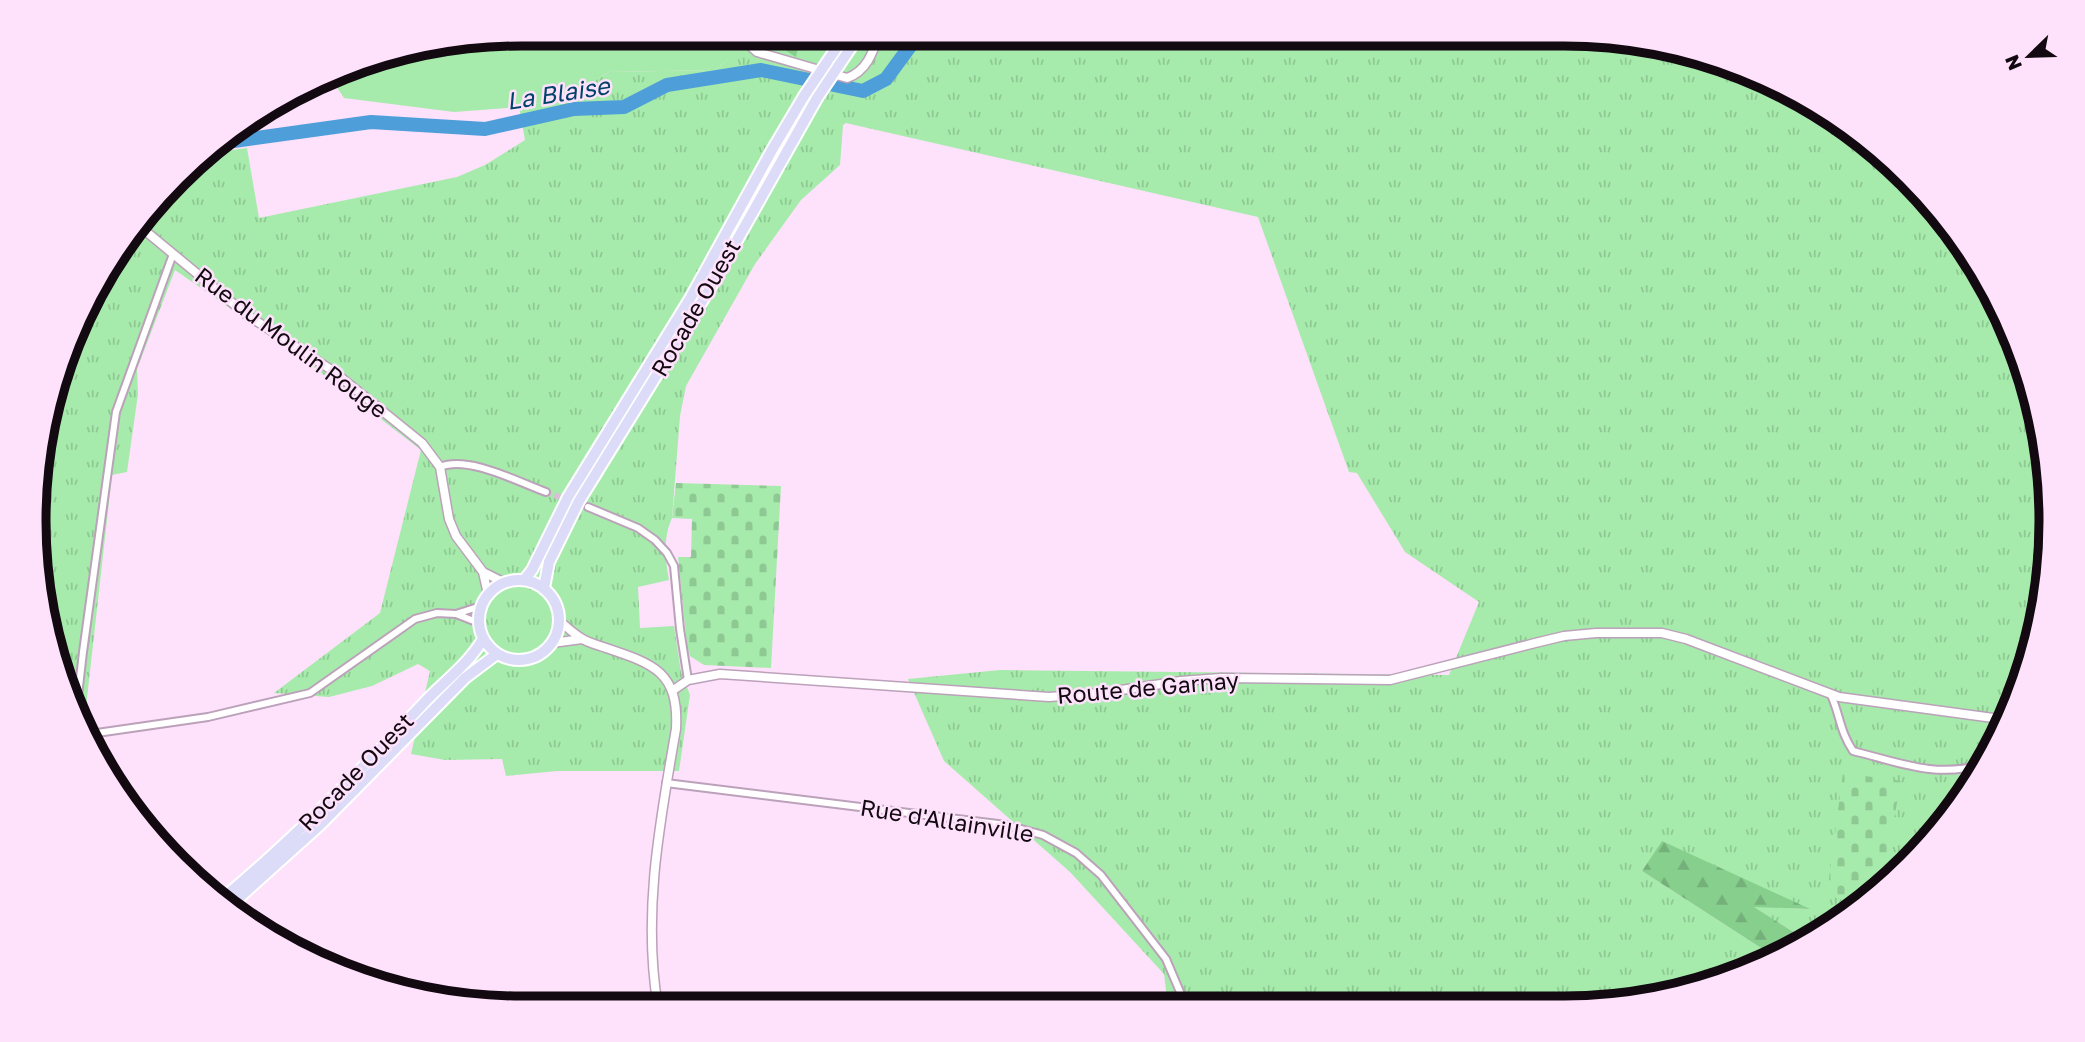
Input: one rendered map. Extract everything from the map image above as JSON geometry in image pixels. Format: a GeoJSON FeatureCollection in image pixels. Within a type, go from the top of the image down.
{"type":"FeatureCollection","features":[{"type":"Feature","properties":{"kind":"main road","name":"Rocade Ouest"},"geometry":{"type":"LineString","coordinates":[[524,580],[539,558],[568,497],[691,297],[804,96],[838,46]]}},
{"type":"Feature","properties":{"kind":"main road","name":"Rocade Ouest"},"geometry":{"type":"LineString","coordinates":[[544,588],[546,572],[556,547],[579,502],[709,289],[817,99],[852,46]]}},
{"type":"Feature","properties":{"kind":"main road"},"geometry":{"type":"LineString","coordinates":[[524,580],[544,588],[556,603],[559,621],[552,643],[539,655],[514,660],[497,654],[483,639],[479,623],[481,606],[488,594],[503,582],[524,580]]}},
{"type":"Feature","properties":{"kind":"main road","name":"Rocade Ouest"},"geometry":{"type":"LineString","coordinates":[[227,894],[288,842],[352,779],[432,694],[475,653],[483,639]]}},
{"type":"Feature","properties":{"kind":"main road","name":"Rocade Ouest"},"geometry":{"type":"LineString","coordinates":[[236,901],[320,825],[456,686],[480,664],[497,654]]}},
{"type":"Feature","properties":{"kind":"street"},"geometry":{"type":"LineString","coordinates":[[750,46],[757,52],[847,78],[858,74],[864,68],[875,46]]}},
{"type":"Feature","properties":{"kind":"street","name":"Rue du Moulin Rouge"},"geometry":{"type":"LineString","coordinates":[[145,231],[247,315],[350,384],[422,443],[440,467],[449,519],[456,536],[483,572],[488,594]]}},
{"type":"Feature","properties":{"kind":"street"},"geometry":{"type":"LineString","coordinates":[[78,693],[116,412],[173,254]]}},
{"type":"Feature","properties":{"kind":"street"},"geometry":{"type":"LineString","coordinates":[[440,467],[450,463],[466,464],[546,492]]}},
{"type":"Feature","properties":{"kind":"street"},"geometry":{"type":"LineString","coordinates":[[588,507],[638,528],[655,540],[674,566],[688,680]]}},
{"type":"Feature","properties":{"kind":"street","name":"Rue du Moulin Rouge"},"geometry":{"type":"LineString","coordinates":[[483,572],[503,582]]}},
{"type":"Feature","properties":{"kind":"street"},"geometry":{"type":"LineString","coordinates":[[456,614],[481,606]]}},
{"type":"Feature","properties":{"kind":"street"},"geometry":{"type":"LineString","coordinates":[[96,733],[208,717],[310,693],[415,619],[437,613],[456,614],[479,623]]}},
{"type":"Feature","properties":{"kind":"street"},"geometry":{"type":"LineString","coordinates":[[559,621],[582,639],[646,661],[658,670],[672,691],[677,711],[676,729],[654,854],[652,919],[656,996]]}},
{"type":"Feature","properties":{"kind":"street","name":"Route de Garnay"},"geometry":{"type":"LineString","coordinates":[[672,691],[688,680],[720,674],[1049,697],[1222,678],[1390,680],[1564,636],[1623,631],[1662,633],[1686,639],[1831,695],[1996,718]]}},
{"type":"Feature","properties":{"kind":"street"},"geometry":{"type":"LineString","coordinates":[[552,643],[582,639]]}},
{"type":"Feature","properties":{"kind":"street"},"geometry":{"type":"LineString","coordinates":[[1831,695],[1838,709],[1843,737],[1853,751],[1933,771],[1970,769]]}},
{"type":"Feature","properties":{"kind":"street","name":"Rue d'Allainville"},"geometry":{"type":"LineString","coordinates":[[666,783],[1006,825],[1043,835],[1076,853],[1101,875],[1166,959],[1182,996]]}},
{"type":"Feature","properties":{"kind":"green space"},"geometry":{"type":"Polygon","coordinates":[[[521,46],[728,46],[728,59],[715,70],[609,72],[568,97],[519,107],[454,112],[344,98],[336,86],[339,82],[398,62],[459,50],[521,46]]]}},
{"type":"Feature","properties":{"kind":"green space"},"geometry":{"type":"Polygon","coordinates":[[[728,46],[1595,47],[1687,62],[1746,82],[1802,109],[1878,164],[1921,207],[1941,232],[1976,283],[1990,311],[2014,368],[2023,398],[2038,490],[2035,583],[2014,674],[1976,759],[1941,810],[1900,857],[1853,898],[1798,935],[1752,906],[1807,909],[1662,842],[1642,871],[1766,951],[1687,980],[1626,992],[1564,996],[1167,996],[1164,974],[1070,872],[944,761],[908,679],[1000,670],[1449,675],[1479,602],[1405,552],[1357,473],[1349,472],[1258,217],[846,123],[843,125],[840,165],[801,200],[755,264],[686,386],[680,416],[672,518],[666,541],[669,580],[638,587],[640,628],[674,626],[681,672],[690,695],[679,771],[557,771],[506,776],[502,759],[445,760],[411,754],[430,671],[418,664],[372,686],[329,697],[274,693],[380,613],[421,450],[311,365],[175,270],[137,369],[138,394],[127,472],[112,475],[86,711],[62,644],[50,583],[47,490],[55,428],[71,368],[109,283],[144,232],[185,185],[223,151],[247,148],[259,218],[457,177],[485,165],[525,140],[519,107],[568,97],[609,72],[715,70],[728,59],[728,46]]]}},
{"type":"Feature","properties":{"kind":"green space"},"geometry":{"type":"Polygon","coordinates":[[[779,46],[798,46],[796,57],[779,46]]]}},
{"type":"Feature","properties":{"kind":"green space"},"geometry":{"type":"Polygon","coordinates":[[[676,483],[781,486],[771,668],[704,665],[690,656],[678,557],[691,557],[692,519],[672,518],[676,483]]]}},
{"type":"Feature","properties":{"kind":"green space"},"geometry":{"type":"Polygon","coordinates":[[[1843,773],[1901,781],[1884,872],[1853,898],[1827,894],[1843,773]]]}},
{"type":"Feature","properties":{"kind":"green space"},"geometry":{"type":"Polygon","coordinates":[[[1662,841],[1810,909],[1754,907],[1798,935],[1766,951],[1642,871],[1662,841]]]}},
{"type":"Feature","properties":{"kind":"waterway","name":"La Blaise"},"geometry":{"type":"LineString","coordinates":[[237,141],[371,122],[485,129],[574,109],[624,107],[667,85],[761,70],[863,91],[886,79],[910,46]]}},
{"type":"Feature","properties":{"kind":"tunnel"},"geometry":{"type":"LineString","coordinates":[[546,492],[588,507]]}}]}
